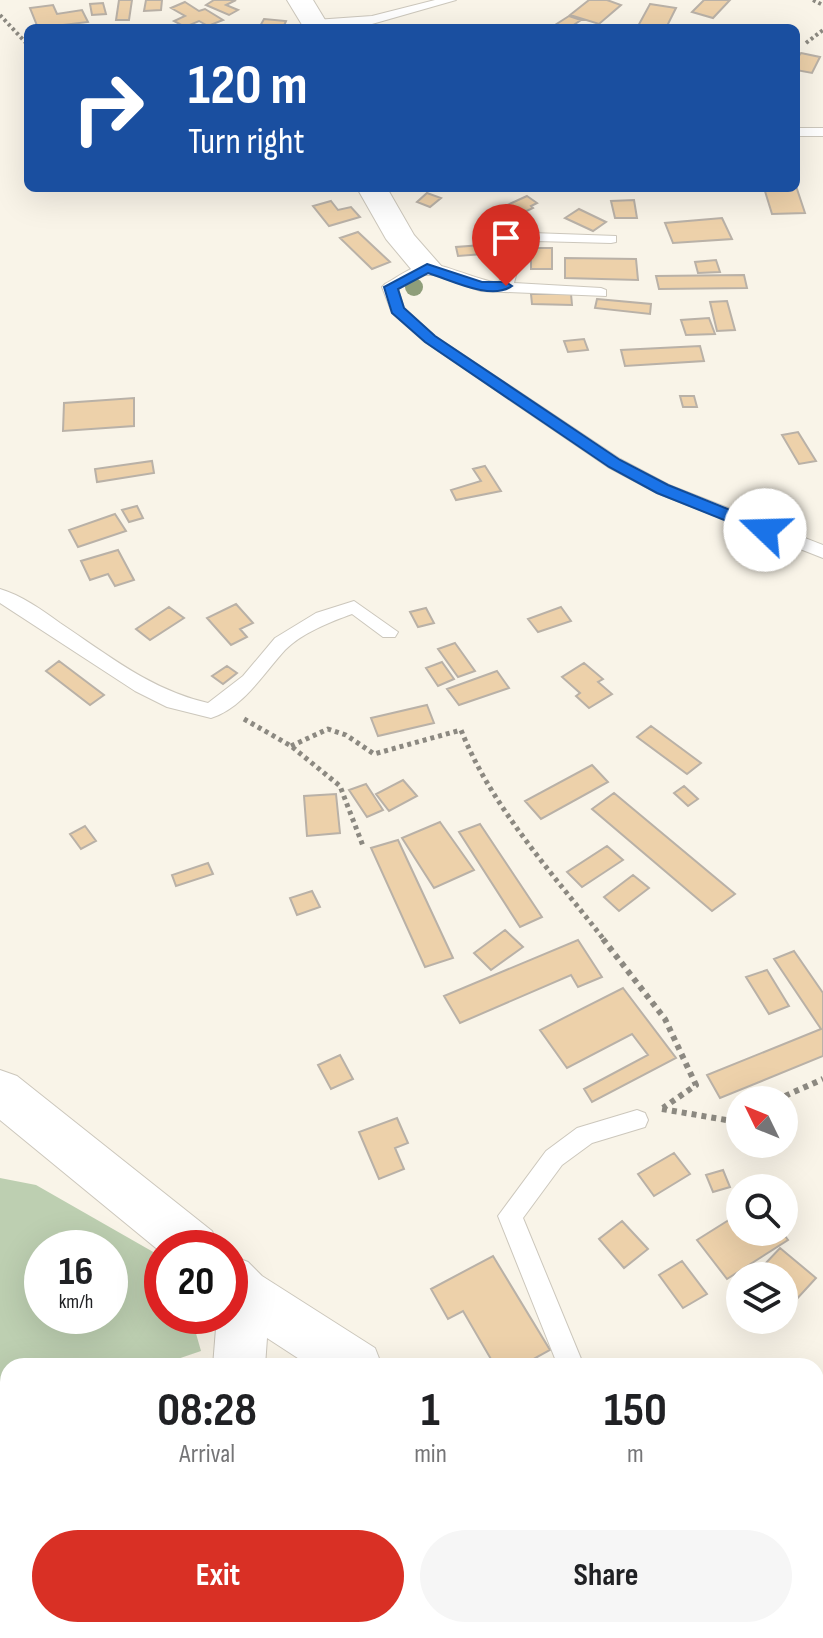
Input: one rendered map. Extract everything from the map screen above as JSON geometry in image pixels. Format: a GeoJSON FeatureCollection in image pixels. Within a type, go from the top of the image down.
{"type":"FeatureCollection","features":[{"type":"Feature","properties":{"kind":"street"},"geometry":{"type":"LineString","coordinates":[[300,0],[315,24]]}},
{"type":"Feature","properties":{"kind":"street"},"geometry":{"type":"LineString","coordinates":[[374,192],[401,239],[427,268]]}},
{"type":"Feature","properties":{"kind":"street"},"geometry":{"type":"LineString","coordinates":[[0,1091],[172,1230]]}},
{"type":"Feature","properties":{"kind":"street"},"geometry":{"type":"LineString","coordinates":[[248,1293],[344,1358]]}},
{"type":"Feature","properties":{"kind":"street"},"geometry":{"type":"LineString","coordinates":[[238,1334],[239,1358]]}},
{"type":"Feature","properties":{"kind":"lane"},"geometry":{"type":"LineString","coordinates":[[335,24],[372,20],[450,0]]}},
{"type":"Feature","properties":{"kind":"lane"},"geometry":{"type":"LineString","coordinates":[[800,132],[823,132]]}},
{"type":"Feature","properties":{"kind":"lane"},"geometry":{"type":"LineString","coordinates":[[506,286],[514,255],[532,237],[611,239]]}},
{"type":"Feature","properties":{"kind":"lane"},"geometry":{"type":"LineString","coordinates":[[601,293],[481,286],[427,268],[390,287],[397,310],[430,339],[614,463],[663,489],[823,552]]}},
{"type":"Feature","properties":{"kind":"lane"},"geometry":{"type":"LineString","coordinates":[[0,595],[27,609],[95,657],[164,698],[211,711],[250,681],[281,643],[322,618],[354,607],[389,632]]}},
{"type":"Feature","properties":{"kind":"lane"},"geometry":{"type":"LineString","coordinates":[[568,1358],[542,1293],[521,1253],[510,1216],[554,1158],[585,1135],[637,1120]]}},
{"type":"Feature","properties":{"kind":"path"},"geometry":{"type":"LineString","coordinates":[[813,0],[823,5]]}},
{"type":"Feature","properties":{"kind":"path"},"geometry":{"type":"LineString","coordinates":[[0,15],[24,41]]}},
{"type":"Feature","properties":{"kind":"path"},"geometry":{"type":"LineString","coordinates":[[806,43],[823,30]]}},
{"type":"Feature","properties":{"kind":"path"},"geometry":{"type":"LineString","coordinates":[[219,705],[291,746],[340,786],[363,846]]}},
{"type":"Feature","properties":{"kind":"path"},"geometry":{"type":"LineString","coordinates":[[291,746],[328,729],[346,735],[374,754],[461,730],[473,760],[528,841],[665,1019],[696,1085],[661,1109],[637,1120]]}},
{"type":"Feature","properties":{"kind":"path"},"geometry":{"type":"LineString","coordinates":[[798,1090],[823,1079]]}},
{"type":"Feature","properties":{"kind":"path"},"geometry":{"type":"LineString","coordinates":[[661,1109],[726,1120]]}},
{"type":"Feature","properties":{"kind":"green space"},"geometry":{"type":"Polygon","coordinates":[[[0,1178],[36,1185],[115,1230],[24,1230],[24,1334],[128,1334],[128,1238],[144,1247],[144,1334],[196,1334],[201,1351],[180,1358],[0,1358],[0,1178]]]}},
{"type":"Feature","properties":{"kind":"building"},"geometry":{"type":"Polygon","coordinates":[[[119,0],[132,0],[129,20],[116,20],[119,0]]]}},
{"type":"Feature","properties":{"kind":"building"},"geometry":{"type":"Polygon","coordinates":[[[146,0],[162,0],[161,10],[144,11],[146,0]]]}},
{"type":"Feature","properties":{"kind":"building"},"geometry":{"type":"Polygon","coordinates":[[[214,0],[236,0],[226,5],[238,10],[229,15],[206,5],[214,0]]]}},
{"type":"Feature","properties":{"kind":"building"},"geometry":{"type":"Polygon","coordinates":[[[589,0],[607,0],[621,5],[599,24],[570,15],[589,0]]]}},
{"type":"Feature","properties":{"kind":"building"},"geometry":{"type":"Polygon","coordinates":[[[704,0],[730,0],[713,18],[692,12],[704,0]]]}},
{"type":"Feature","properties":{"kind":"building"},"geometry":{"type":"Polygon","coordinates":[[[185,2],[223,20],[213,24],[199,21],[180,24],[174,21],[185,16],[171,8],[185,2]]]}},
{"type":"Feature","properties":{"kind":"building"},"geometry":{"type":"Polygon","coordinates":[[[103,3],[106,14],[92,15],[90,4],[103,3]]]}},
{"type":"Feature","properties":{"kind":"building"},"geometry":{"type":"Polygon","coordinates":[[[650,4],[676,8],[668,24],[639,24],[650,4]]]}},
{"type":"Feature","properties":{"kind":"building"},"geometry":{"type":"Polygon","coordinates":[[[53,5],[57,14],[82,10],[88,22],[36,24],[30,8],[53,5]]]}},
{"type":"Feature","properties":{"kind":"building"},"geometry":{"type":"Polygon","coordinates":[[[569,16],[581,20],[575,24],[557,24],[569,16]]]}},
{"type":"Feature","properties":{"kind":"building"},"geometry":{"type":"Polygon","coordinates":[[[264,19],[286,21],[285,24],[261,24],[264,19]]]}},
{"type":"Feature","properties":{"kind":"building"},"geometry":{"type":"Polygon","coordinates":[[[800,54],[820,57],[812,73],[800,71],[800,54]]]}},
{"type":"Feature","properties":{"kind":"building"},"geometry":{"type":"Polygon","coordinates":[[[765,192],[798,192],[805,213],[772,214],[765,192]]]}},
{"type":"Feature","properties":{"kind":"building"},"geometry":{"type":"Polygon","coordinates":[[[427,193],[441,198],[430,207],[417,202],[427,193]]]}},
{"type":"Feature","properties":{"kind":"building"},"geometry":{"type":"Polygon","coordinates":[[[527,196],[537,203],[518,215],[505,206],[527,196]]]}},
{"type":"Feature","properties":{"kind":"building"},"geometry":{"type":"Polygon","coordinates":[[[634,200],[637,218],[615,218],[611,201],[634,200]]]}},
{"type":"Feature","properties":{"kind":"building"},"geometry":{"type":"Polygon","coordinates":[[[331,201],[338,210],[351,207],[360,217],[329,226],[313,206],[331,201]]]}},
{"type":"Feature","properties":{"kind":"building"},"geometry":{"type":"Polygon","coordinates":[[[579,209],[606,222],[593,231],[565,218],[579,209]]]}},
{"type":"Feature","properties":{"kind":"building"},"geometry":{"type":"Polygon","coordinates":[[[722,218],[732,239],[673,243],[665,223],[722,218]]]}},
{"type":"Feature","properties":{"kind":"building"},"geometry":{"type":"Polygon","coordinates":[[[358,232],[390,262],[372,269],[340,238],[358,232]]]}},
{"type":"Feature","properties":{"kind":"building"},"geometry":{"type":"Polygon","coordinates":[[[495,244],[497,253],[458,256],[456,247],[495,244]]]}},
{"type":"Feature","properties":{"kind":"building"},"geometry":{"type":"Polygon","coordinates":[[[531,248],[552,248],[552,269],[531,269],[531,248]]]}},
{"type":"Feature","properties":{"kind":"building"},"geometry":{"type":"Polygon","coordinates":[[[565,258],[636,259],[638,280],[565,278],[565,258]]]}},
{"type":"Feature","properties":{"kind":"building"},"geometry":{"type":"Polygon","coordinates":[[[716,260],[720,272],[698,273],[695,262],[716,260]]]}},
{"type":"Feature","properties":{"kind":"building"},"geometry":{"type":"Polygon","coordinates":[[[744,275],[747,288],[659,289],[656,276],[744,275]]]}},
{"type":"Feature","properties":{"kind":"building"},"geometry":{"type":"Polygon","coordinates":[[[531,294],[571,294],[572,305],[532,304],[531,294]]]}},
{"type":"Feature","properties":{"kind":"building"},"geometry":{"type":"Polygon","coordinates":[[[597,299],[651,304],[650,314],[595,308],[597,299]]]}},
{"type":"Feature","properties":{"kind":"building"},"geometry":{"type":"Polygon","coordinates":[[[727,301],[735,330],[717,331],[710,302],[727,301]]]}},
{"type":"Feature","properties":{"kind":"building"},"geometry":{"type":"Polygon","coordinates":[[[709,318],[715,334],[686,335],[681,320],[709,318]]]}},
{"type":"Feature","properties":{"kind":"building"},"geometry":{"type":"Polygon","coordinates":[[[584,339],[588,350],[568,352],[564,341],[584,339]]]}},
{"type":"Feature","properties":{"kind":"building"},"geometry":{"type":"Polygon","coordinates":[[[700,346],[704,361],[625,366],[621,350],[700,346]]]}},
{"type":"Feature","properties":{"kind":"building"},"geometry":{"type":"Polygon","coordinates":[[[680,396],[694,396],[697,407],[683,407],[680,396]]]}},
{"type":"Feature","properties":{"kind":"building"},"geometry":{"type":"Polygon","coordinates":[[[134,398],[134,426],[63,431],[64,403],[134,398]]]}},
{"type":"Feature","properties":{"kind":"building"},"geometry":{"type":"Polygon","coordinates":[[[798,432],[816,461],[799,464],[782,435],[798,432]]]}},
{"type":"Feature","properties":{"kind":"building"},"geometry":{"type":"Polygon","coordinates":[[[152,461],[154,473],[97,482],[95,469],[152,461]]]}},
{"type":"Feature","properties":{"kind":"building"},"geometry":{"type":"Polygon","coordinates":[[[485,466],[501,491],[456,500],[451,490],[481,481],[473,469],[485,466]]]}},
{"type":"Feature","properties":{"kind":"building"},"geometry":{"type":"Polygon","coordinates":[[[137,506],[143,518],[129,522],[122,510],[137,506]]]}},
{"type":"Feature","properties":{"kind":"building"},"geometry":{"type":"Polygon","coordinates":[[[115,514],[126,531],[78,547],[69,530],[115,514]]]}},
{"type":"Feature","properties":{"kind":"building"},"geometry":{"type":"Polygon","coordinates":[[[118,550],[134,580],[115,586],[108,574],[90,580],[81,561],[118,550]]]}},
{"type":"Feature","properties":{"kind":"building"},"geometry":{"type":"Polygon","coordinates":[[[236,604],[253,623],[240,629],[247,637],[231,645],[207,618],[236,604]]]}},
{"type":"Feature","properties":{"kind":"building"},"geometry":{"type":"Polygon","coordinates":[[[169,607],[184,618],[150,640],[136,629],[169,607]]]}},
{"type":"Feature","properties":{"kind":"building"},"geometry":{"type":"Polygon","coordinates":[[[561,607],[571,621],[538,632],[528,619],[561,607]]]}},
{"type":"Feature","properties":{"kind":"building"},"geometry":{"type":"Polygon","coordinates":[[[426,608],[434,623],[418,627],[410,612],[426,608]]]}},
{"type":"Feature","properties":{"kind":"building"},"geometry":{"type":"Polygon","coordinates":[[[455,643],[475,671],[458,677],[438,649],[455,643]]]}},
{"type":"Feature","properties":{"kind":"building"},"geometry":{"type":"Polygon","coordinates":[[[59,661],[104,695],[90,705],[46,671],[59,661]]]}},
{"type":"Feature","properties":{"kind":"building"},"geometry":{"type":"Polygon","coordinates":[[[442,662],[454,679],[438,686],[426,668],[442,662]]]}},
{"type":"Feature","properties":{"kind":"building"},"geometry":{"type":"Polygon","coordinates":[[[584,663],[603,679],[598,682],[612,694],[589,708],[576,696],[580,693],[562,677],[584,663]]]}},
{"type":"Feature","properties":{"kind":"building"},"geometry":{"type":"Polygon","coordinates":[[[227,666],[237,673],[223,684],[212,676],[227,666]]]}},
{"type":"Feature","properties":{"kind":"building"},"geometry":{"type":"Polygon","coordinates":[[[497,671],[509,688],[459,705],[447,689],[497,671]]]}},
{"type":"Feature","properties":{"kind":"building"},"geometry":{"type":"Polygon","coordinates":[[[427,705],[434,723],[378,736],[371,718],[427,705]]]}},
{"type":"Feature","properties":{"kind":"building"},"geometry":{"type":"Polygon","coordinates":[[[651,726],[701,763],[687,774],[637,737],[651,726]]]}},
{"type":"Feature","properties":{"kind":"building"},"geometry":{"type":"Polygon","coordinates":[[[592,765],[608,782],[541,819],[525,801],[592,765]]]}},
{"type":"Feature","properties":{"kind":"building"},"geometry":{"type":"Polygon","coordinates":[[[403,780],[417,796],[389,811],[376,794],[403,780]]]}},
{"type":"Feature","properties":{"kind":"building"},"geometry":{"type":"Polygon","coordinates":[[[366,784],[383,810],[367,817],[349,790],[366,784]]]}},
{"type":"Feature","properties":{"kind":"building"},"geometry":{"type":"Polygon","coordinates":[[[684,786],[698,799],[688,806],[674,793],[684,786]]]}},
{"type":"Feature","properties":{"kind":"building"},"geometry":{"type":"Polygon","coordinates":[[[614,793],[735,894],[712,911],[592,809],[614,793]]]}},
{"type":"Feature","properties":{"kind":"building"},"geometry":{"type":"Polygon","coordinates":[[[336,794],[340,833],[307,836],[304,796],[336,794]]]}},
{"type":"Feature","properties":{"kind":"building"},"geometry":{"type":"Polygon","coordinates":[[[440,822],[474,870],[434,888],[402,838],[440,822]]]}},
{"type":"Feature","properties":{"kind":"building"},"geometry":{"type":"Polygon","coordinates":[[[480,824],[542,917],[520,927],[459,832],[480,824]]]}},
{"type":"Feature","properties":{"kind":"building"},"geometry":{"type":"Polygon","coordinates":[[[85,826],[96,841],[81,849],[70,834],[85,826]]]}},
{"type":"Feature","properties":{"kind":"building"},"geometry":{"type":"Polygon","coordinates":[[[398,840],[453,958],[425,967],[371,848],[398,840]]]}},
{"type":"Feature","properties":{"kind":"building"},"geometry":{"type":"Polygon","coordinates":[[[607,846],[623,860],[582,887],[567,872],[607,846]]]}},
{"type":"Feature","properties":{"kind":"building"},"geometry":{"type":"Polygon","coordinates":[[[208,863],[213,874],[176,886],[172,875],[208,863]]]}},
{"type":"Feature","properties":{"kind":"building"},"geometry":{"type":"Polygon","coordinates":[[[633,875],[649,888],[619,911],[604,897],[633,875]]]}},
{"type":"Feature","properties":{"kind":"building"},"geometry":{"type":"Polygon","coordinates":[[[312,891],[320,907],[297,915],[290,898],[312,891]]]}},
{"type":"Feature","properties":{"kind":"building"},"geometry":{"type":"Polygon","coordinates":[[[505,930],[523,947],[491,970],[474,953],[505,930]]]}},
{"type":"Feature","properties":{"kind":"building"},"geometry":{"type":"Polygon","coordinates":[[[578,940],[602,977],[578,987],[571,975],[460,1023],[444,996],[578,940]]]}},
{"type":"Feature","properties":{"kind":"building"},"geometry":{"type":"Polygon","coordinates":[[[794,951],[823,993],[823,1056],[749,1086],[726,1086],[726,1096],[720,1098],[707,1075],[821,1029],[774,959],[794,951]]]}},
{"type":"Feature","properties":{"kind":"building"},"geometry":{"type":"Polygon","coordinates":[[[767,970],[789,1006],[769,1014],[746,977],[767,970]]]}},
{"type":"Feature","properties":{"kind":"building"},"geometry":{"type":"Polygon","coordinates":[[[623,988],[676,1058],[592,1102],[584,1089],[648,1055],[632,1034],[567,1068],[540,1030],[623,988]]]}},
{"type":"Feature","properties":{"kind":"building"},"geometry":{"type":"Polygon","coordinates":[[[340,1055],[353,1079],[331,1089],[318,1065],[340,1055]]]}},
{"type":"Feature","properties":{"kind":"building"},"geometry":{"type":"Polygon","coordinates":[[[397,1118],[408,1143],[395,1148],[404,1169],[379,1179],[359,1132],[397,1118]]]}},
{"type":"Feature","properties":{"kind":"building"},"geometry":{"type":"Polygon","coordinates":[[[674,1153],[690,1174],[654,1196],[638,1174],[674,1153]]]}},
{"type":"Feature","properties":{"kind":"building"},"geometry":{"type":"Polygon","coordinates":[[[723,1170],[726,1188],[713,1192],[706,1175],[723,1170]]]}},
{"type":"Feature","properties":{"kind":"building"},"geometry":{"type":"Polygon","coordinates":[[[622,1221],[648,1249],[624,1268],[599,1239],[622,1221]]]}},
{"type":"Feature","properties":{"kind":"building"},"geometry":{"type":"Polygon","coordinates":[[[726,1222],[726,1246],[779,1246],[754,1262],[726,1262],[726,1278],[697,1240],[726,1222]]]}},
{"type":"Feature","properties":{"kind":"building"},"geometry":{"type":"Polygon","coordinates":[[[780,1248],[797,1262],[767,1262],[780,1248]]]}},
{"type":"Feature","properties":{"kind":"building"},"geometry":{"type":"Polygon","coordinates":[[[493,1256],[550,1350],[536,1358],[490,1358],[463,1311],[448,1319],[431,1289],[493,1256]]]}},
{"type":"Feature","properties":{"kind":"building"},"geometry":{"type":"Polygon","coordinates":[[[682,1261],[707,1294],[683,1308],[659,1275],[682,1261]]]}},
{"type":"Feature","properties":{"kind":"building"},"geometry":{"type":"Polygon","coordinates":[[[798,1263],[816,1278],[798,1298],[798,1263]]]}},
{"type":"Feature","properties":{"kind":"route"},"geometry":{"type":"LineString","coordinates":[[506,286],[481,286],[427,268],[390,287],[397,310],[430,339],[614,463],[663,489],[765,530]]}}]}
